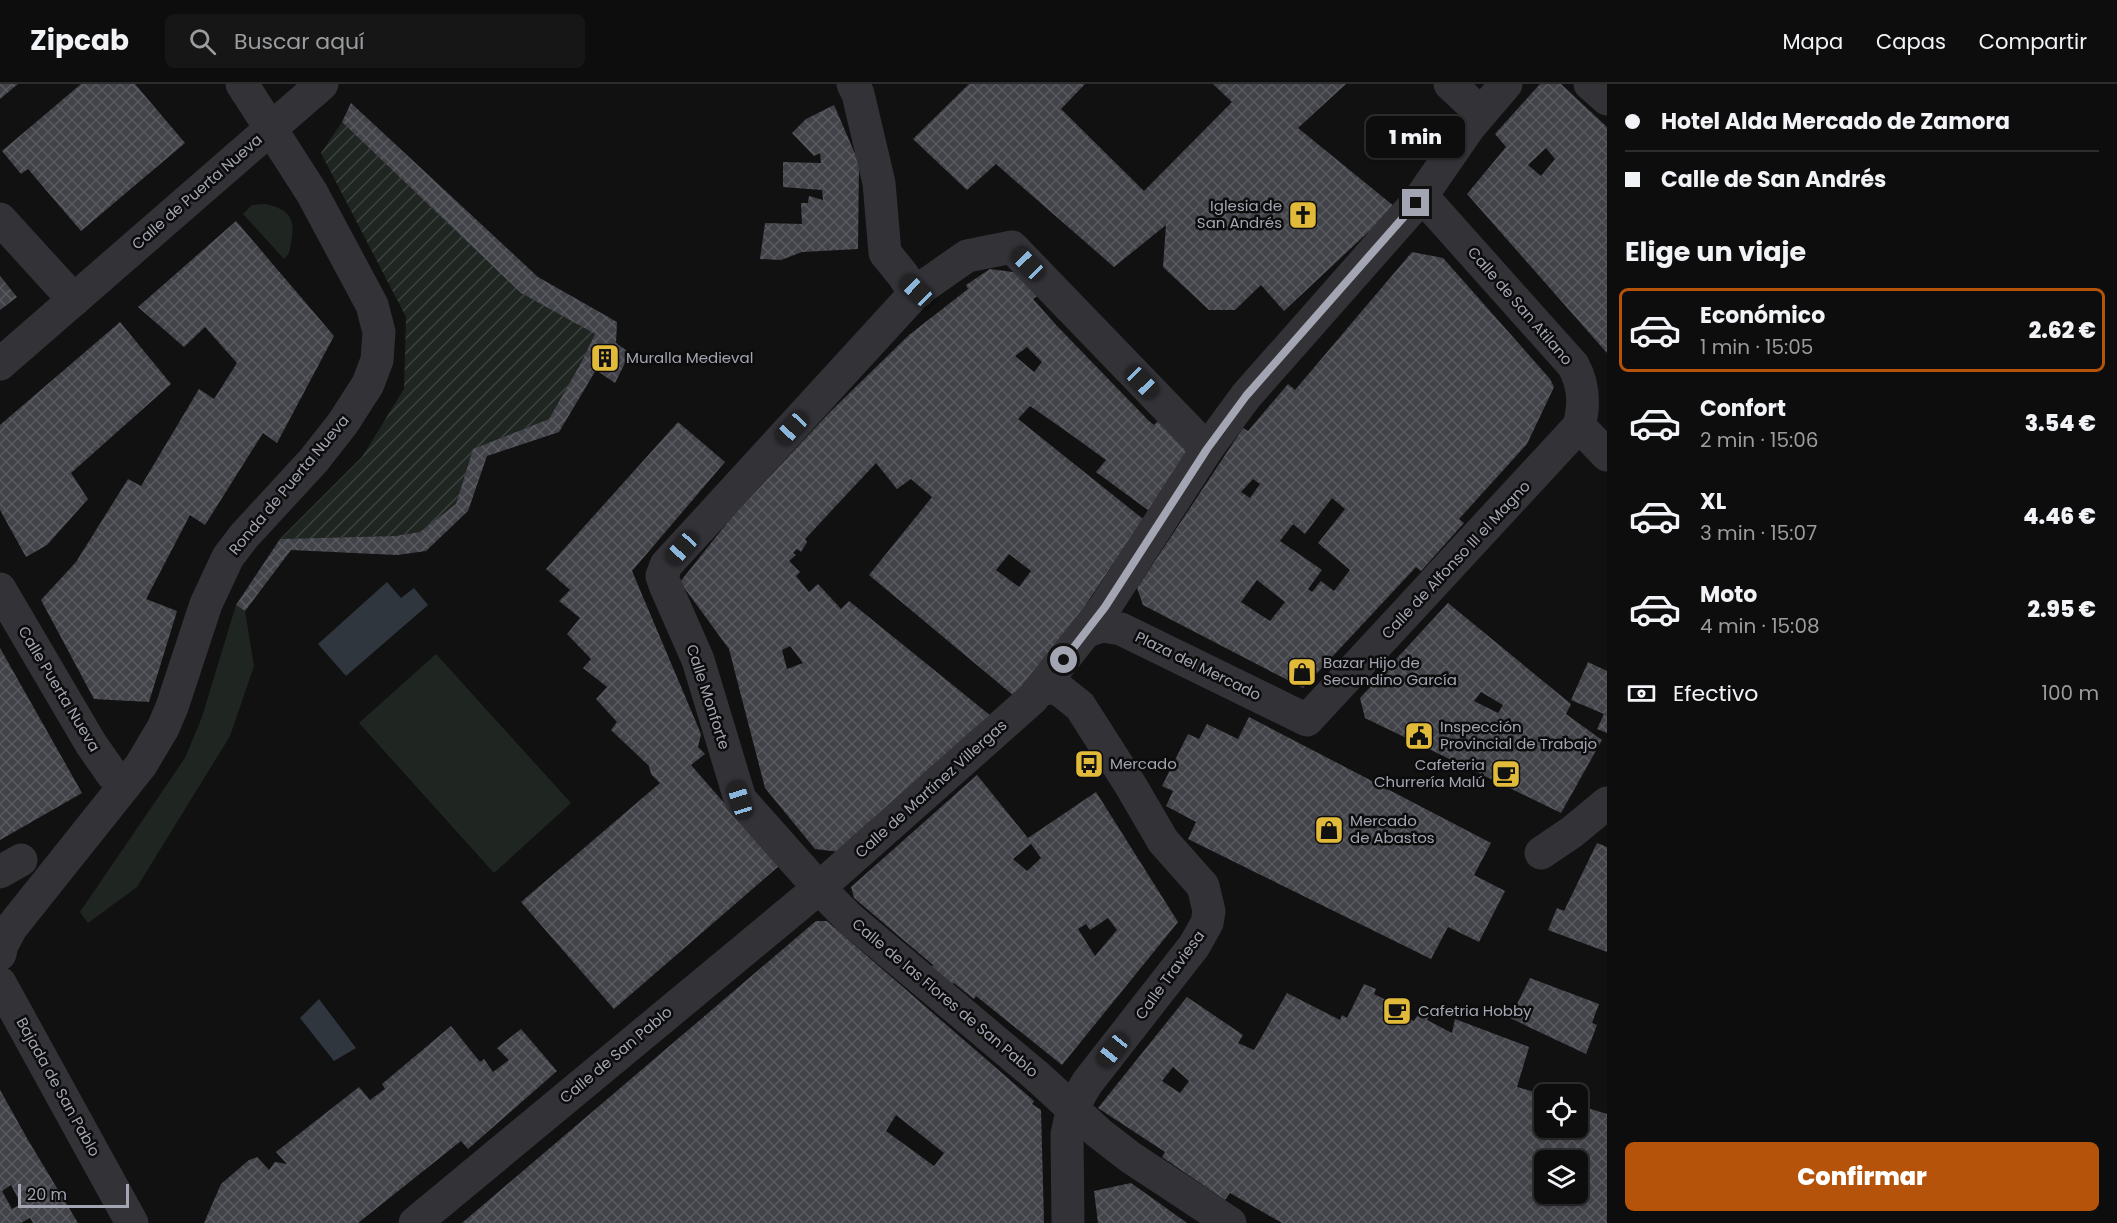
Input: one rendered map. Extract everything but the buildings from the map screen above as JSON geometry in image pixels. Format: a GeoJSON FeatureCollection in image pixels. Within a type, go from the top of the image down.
{"type":"FeatureCollection","features":[{"type":"Feature","properties":{"kind":"street","name":"Ronda de Puerta Nueva"},"geometry":{"type":"LineString","coordinates":[[0,954],[11,928],[141,765],[163,728],[206,604],[228,558],[244,536],[323,449],[343,423],[368,384],[377,360],[379,332],[372,305],[312,193],[242,84]]}},
{"type":"Feature","properties":{"kind":"street","name":"Calle de Puerta Nueva"},"geometry":{"type":"LineString","coordinates":[[0,364],[322,84]]}},
{"type":"Feature","properties":{"kind":"street"},"geometry":{"type":"LineString","coordinates":[[853,84],[858,94],[879,183],[885,253],[909,282],[968,256],[1012,247],[1207,449]]}},
{"type":"Feature","properties":{"kind":"street"},"geometry":{"type":"LineString","coordinates":[[1450,84],[1481,113]]}},
{"type":"Feature","properties":{"kind":"street"},"geometry":{"type":"LineString","coordinates":[[1042,688],[1096,619],[1207,449],[1246,396],[1422,196],[1481,113],[1506,84]]}},
{"type":"Feature","properties":{"kind":"street"},"geometry":{"type":"LineString","coordinates":[[1590,84],[1607,99]]}},
{"type":"Feature","properties":{"kind":"street","name":"Calle de San Atilano"},"geometry":{"type":"LineString","coordinates":[[1422,196],[1573,365],[1583,388],[1583,413],[1579,426]]}},
{"type":"Feature","properties":{"kind":"street"},"geometry":{"type":"LineString","coordinates":[[0,219],[74,300]]}},
{"type":"Feature","properties":{"kind":"street","name":"Calle Monforte"},"geometry":{"type":"LineString","coordinates":[[819,888],[740,800],[698,660],[662,576],[666,565],[909,282]]}},
{"type":"Feature","properties":{"kind":"street"},"geometry":{"type":"LineString","coordinates":[[1579,426],[1607,455]]}},
{"type":"Feature","properties":{"kind":"street","name":"Calle de Alfonso III el Magno"},"geometry":{"type":"LineString","coordinates":[[1307,720],[1579,426]]}},
{"type":"Feature","properties":{"kind":"street","name":"Calle Puerta Nueva"},"geometry":{"type":"LineString","coordinates":[[0,589],[91,744],[112,774],[124,786]]}},
{"type":"Feature","properties":{"kind":"street","name":"Plaza del Mercado"},"geometry":{"type":"LineString","coordinates":[[1096,619],[1102,626],[1121,629],[1307,720]]}},
{"type":"Feature","properties":{"kind":"street","name":"Calle de Martínez Villergas"},"geometry":{"type":"LineString","coordinates":[[819,888],[1014,716],[1042,688]]}},
{"type":"Feature","properties":{"kind":"street","name":"Calle Traviesa"},"geometry":{"type":"LineString","coordinates":[[1042,688],[1060,690],[1080,706],[1163,841],[1203,886],[1209,911],[1202,935],[1087,1083],[1073,1107],[1066,1143],[1068,1223]]}},
{"type":"Feature","properties":{"kind":"street"},"geometry":{"type":"LineString","coordinates":[[1541,852],[1572,832],[1607,803]]}},
{"type":"Feature","properties":{"kind":"street","name":"Calle de las Flores de San Pablo"},"geometry":{"type":"LineString","coordinates":[[819,888],[850,919],[1073,1107],[1099,1133],[1130,1157],[1230,1223]]}},
{"type":"Feature","properties":{"kind":"street","name":"Calle de San Pablo"},"geometry":{"type":"LineString","coordinates":[[415,1223],[819,888]]}},
{"type":"Feature","properties":{"kind":"street","name":"Bajada de San Pablo"},"geometry":{"type":"LineString","coordinates":[[1,981],[132,1223]]}},
{"type":"Feature","properties":{"kind":"street"},"geometry":{"type":"LineString","coordinates":[[1067,1171],[1088,1158],[1099,1155],[1121,1154],[1130,1157]]}},
{"type":"Feature","properties":{"kind":"shaded area"},"geometry":{"type":"Polygon","coordinates":[[[342,122],[521,293],[595,334],[549,419],[473,449],[456,504],[420,532],[395,536],[280,539],[362,457],[404,389],[406,317],[321,153],[342,122]]]}},
{"type":"Feature","properties":{"kind":"shaded area"},"geometry":{"type":"Polygon","coordinates":[[[266,204],[285,212],[291,221],[290,249],[284,259],[243,214],[252,205],[266,204]]]}},
{"type":"Feature","properties":{"kind":"shaded area"},"geometry":{"type":"Polygon","coordinates":[[[387,582],[401,598],[414,588],[428,605],[346,676],[318,644],[387,582]]]}},
{"type":"Feature","properties":{"kind":"shaded area"},"geometry":{"type":"Polygon","coordinates":[[[236,605],[245,611],[254,666],[230,736],[137,887],[88,923],[80,912],[185,758],[202,717],[236,605]]]}},
{"type":"Feature","properties":{"kind":"shaded area"},"geometry":{"type":"Polygon","coordinates":[[[436,654],[571,803],[494,873],[359,723],[436,654]]]}},
{"type":"Feature","properties":{"kind":"shaded area"},"geometry":{"type":"Polygon","coordinates":[[[319,999],[356,1048],[334,1061],[300,1018],[319,999]]]}},
{"type":"Feature","properties":{"kind":"place","name":"Iglesia de San Andrés"},"geometry":{"type":"Point","coordinates":[1303,215]}},
{"type":"Feature","properties":{"kind":"place","name":"Muralla Medieval"},"geometry":{"type":"Point","coordinates":[605,358]}},
{"type":"Feature","properties":{"kind":"place","name":"Bazar Hijo de Secundino García"},"geometry":{"type":"Point","coordinates":[1302,672]}},
{"type":"Feature","properties":{"kind":"place","name":"Inspección Provincial de Trabajo"},"geometry":{"type":"Point","coordinates":[1419,736]}},
{"type":"Feature","properties":{"kind":"place","name":"Mercado"},"geometry":{"type":"Point","coordinates":[1089,764]}},
{"type":"Feature","properties":{"kind":"place","name":"Cafeteria Churrería Malú"},"geometry":{"type":"Point","coordinates":[1506,774]}},
{"type":"Feature","properties":{"kind":"place","name":"Mercado de Abastos"},"geometry":{"type":"Point","coordinates":[1329,830]}},
{"type":"Feature","properties":{"kind":"place","name":"Cafetria Hobby"},"geometry":{"type":"Point","coordinates":[1397,1011]}},
{"type":"Feature","properties":{"kind":"route"},"geometry":{"type":"LineString","coordinates":[[1064,660],[1105,607],[1207,449],[1246,396],[1416,203]]}}]}
